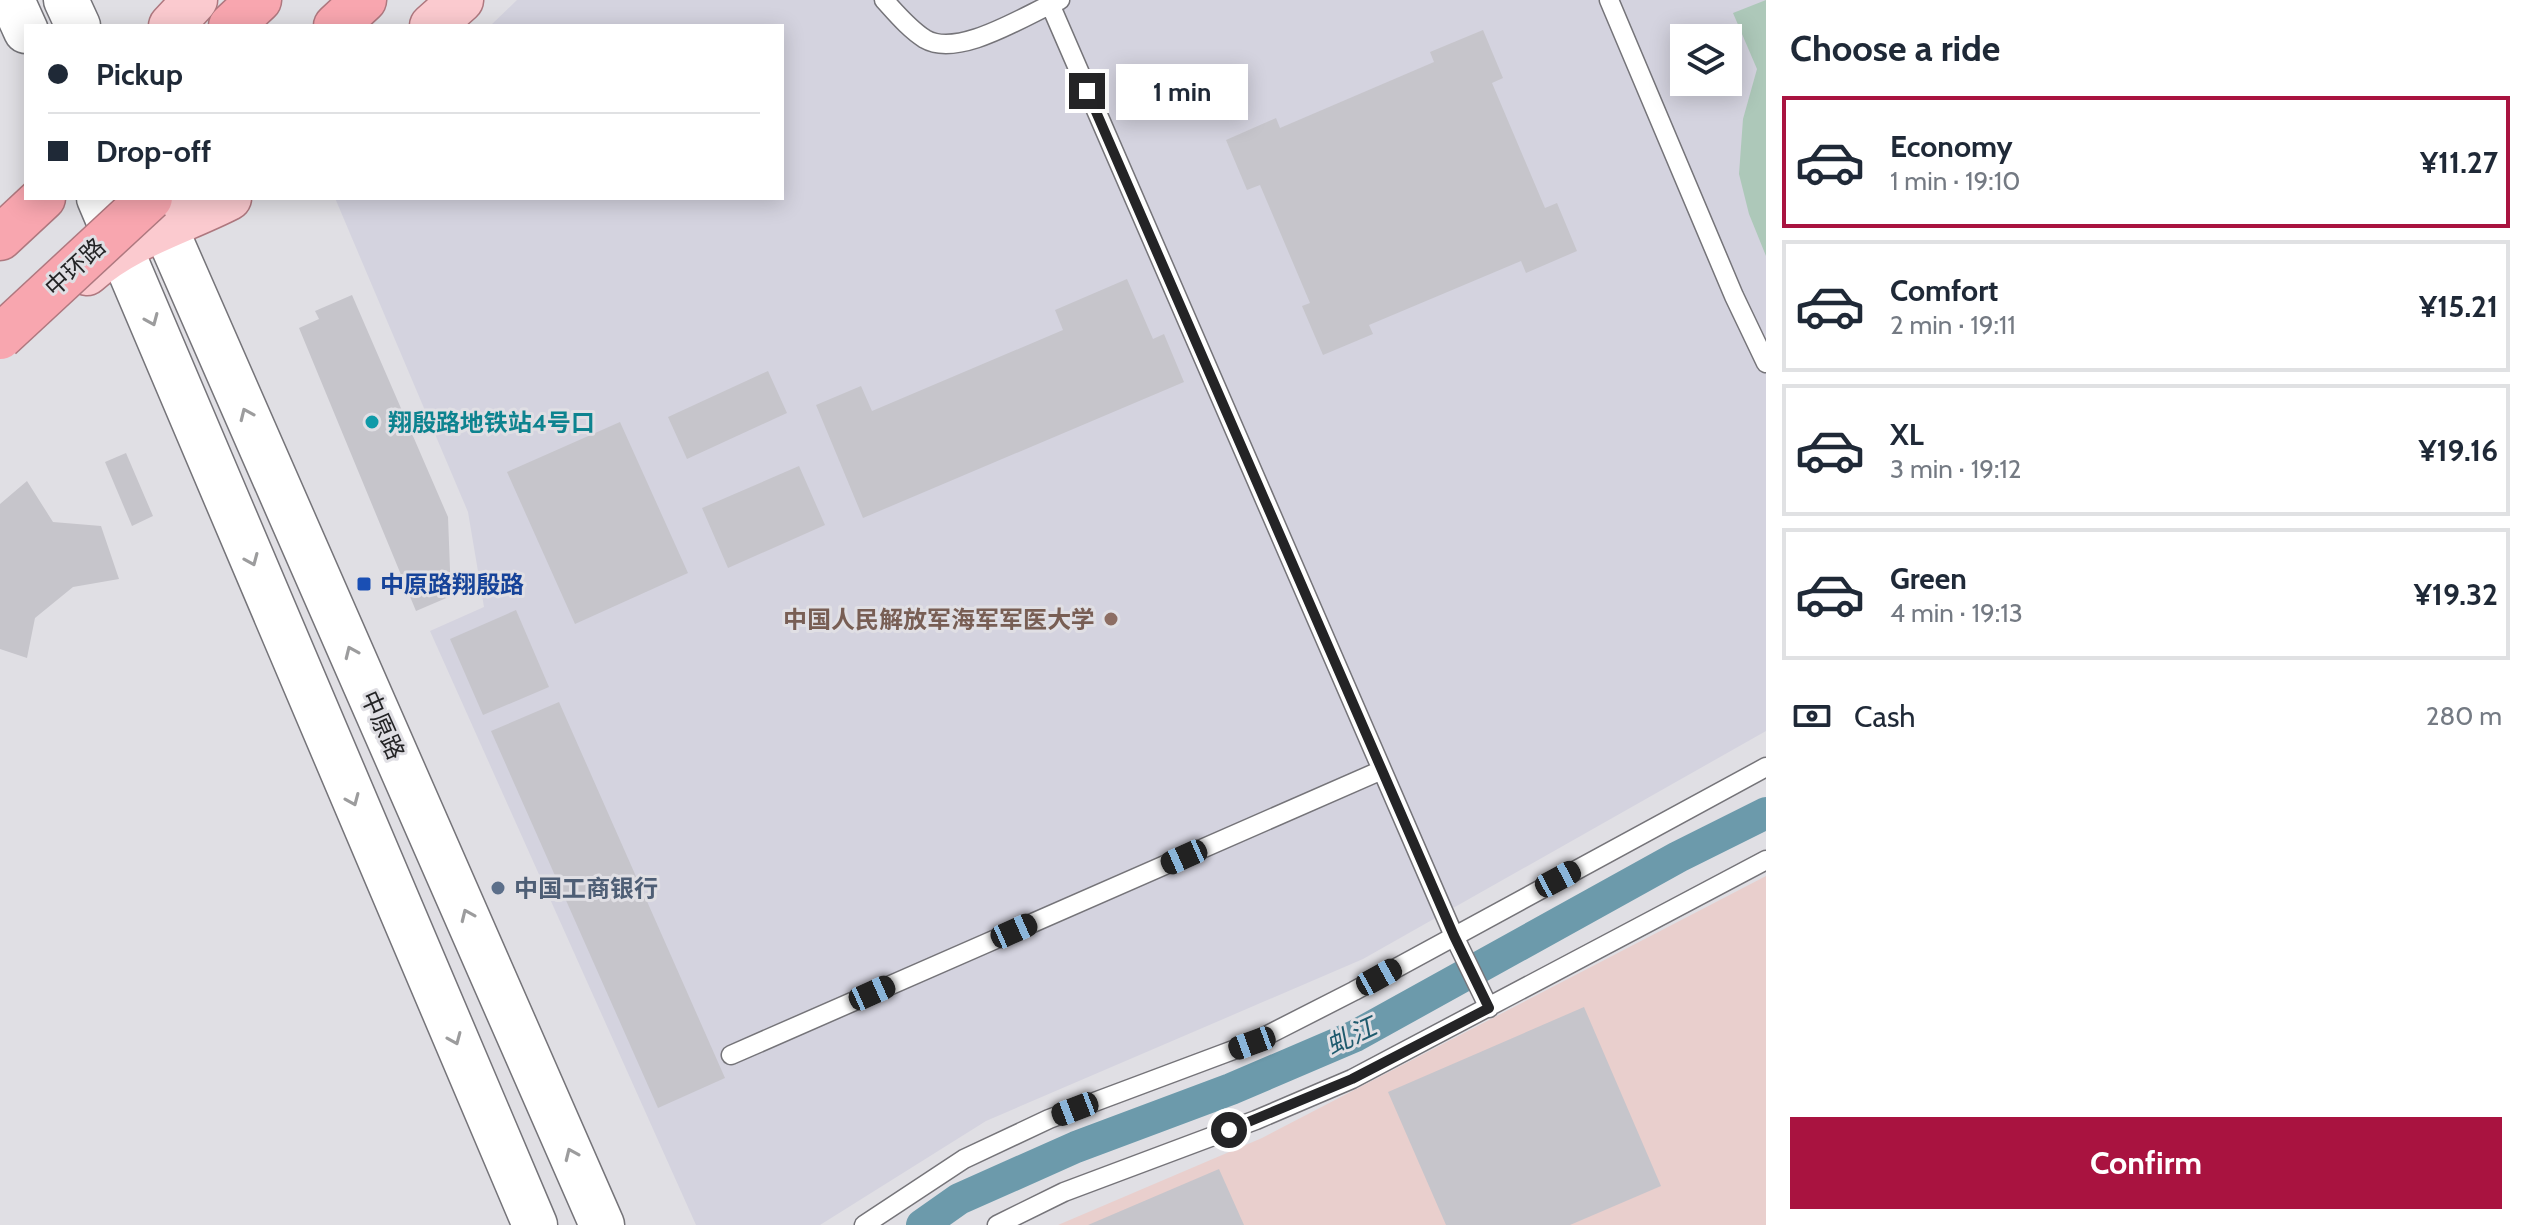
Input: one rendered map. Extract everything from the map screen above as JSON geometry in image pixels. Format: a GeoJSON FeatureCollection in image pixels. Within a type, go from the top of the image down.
{"type":"FeatureCollection","features":[{"type":"Feature","properties":{"kind":"highway"},"geometry":{"type":"LineString","coordinates":[[233,24],[259,0]]}},
{"type":"Feature","properties":{"kind":"highway"},"geometry":{"type":"LineString","coordinates":[[338,24],[364,0]]}},
{"type":"Feature","properties":{"kind":"highway"},"geometry":{"type":"LineString","coordinates":[[0,238],[41,200]]}},
{"type":"Feature","properties":{"kind":"highway","name":"中环路"},"geometry":{"type":"LineString","coordinates":[[0,337],[155,207]]}},
{"type":"Feature","properties":{"kind":"main road"},"geometry":{"type":"LineString","coordinates":[[12,0],[24,27]]}},
{"type":"Feature","properties":{"kind":"main road"},"geometry":{"type":"LineString","coordinates":[[66,0],[77,24]]}},
{"type":"Feature","properties":{"kind":"main road"},"geometry":{"type":"LineString","coordinates":[[173,24],[195,0]]}},
{"type":"Feature","properties":{"kind":"main road"},"geometry":{"type":"LineString","coordinates":[[434,24],[461,0]]}},
{"type":"Feature","properties":{"kind":"main road"},"geometry":{"type":"LineString","coordinates":[[0,227],[30,200]]}},
{"type":"Feature","properties":{"kind":"main road"},"geometry":{"type":"LineString","coordinates":[[100,200],[535,1225]]}},
{"type":"Feature","properties":{"kind":"main road"},"geometry":{"type":"LineString","coordinates":[[0,353],[93,267],[122,248],[155,207],[213,200]]}},
{"type":"Feature","properties":{"kind":"main road","name":"中原路"},"geometry":{"type":"LineString","coordinates":[[155,207],[602,1225]]}},
{"type":"Feature","properties":{"kind":"lane"},"geometry":{"type":"LineString","coordinates":[[884,0],[927,40],[947,45],[968,42],[1055,2],[1382,770],[1489,1008]]}},
{"type":"Feature","properties":{"kind":"lane"},"geometry":{"type":"LineString","coordinates":[[1609,0],[1734,296],[1766,363]]}},
{"type":"Feature","properties":{"kind":"lane"},"geometry":{"type":"LineString","coordinates":[[864,1225],[964,1159],[1049,1119],[1252,1043],[1354,991],[1766,767]]}},
{"type":"Feature","properties":{"kind":"lane"},"geometry":{"type":"LineString","coordinates":[[731,1055],[1382,770]]}},
{"type":"Feature","properties":{"kind":"lane"},"geometry":{"type":"LineString","coordinates":[[1001,1224],[1092,1181],[1256,1120],[1338,1085],[1766,860]]}},
{"type":"Feature","properties":{"kind":"shaded area","name":"中国人民解放军海军军医大学"},"geometry":{"type":"Polygon","coordinates":[[[517,0],[1766,0],[1766,731],[1363,959],[986,1121],[820,1225],[696,1225],[430,631],[484,607],[468,512],[336,200],[784,200],[784,24],[492,24],[517,0]]]}},
{"type":"Feature","properties":{"kind":"shaded area"},"geometry":{"type":"Polygon","coordinates":[[[1766,876],[1766,1225],[1058,1225],[1262,1138],[1766,876]]]}},
{"type":"Feature","properties":{"kind":"green space"},"geometry":{"type":"Polygon","coordinates":[[[1766,0],[1766,256],[1749,214],[1739,174],[1743,119],[1757,69],[1742,34],[1742,24],[1738,24],[1733,13],[1766,0]]]}},
{"type":"Feature","properties":{"kind":"building"},"geometry":{"type":"Polygon","coordinates":[[[1483,30],[1503,78],[1492,83],[1545,208],[1557,203],[1577,251],[1526,273],[1521,261],[1369,325],[1373,334],[1323,355],[1302,306],[1310,303],[1260,185],[1247,190],[1226,140],[1276,118],[1280,128],[1434,62],[1430,52],[1483,30]]]}},
{"type":"Feature","properties":{"kind":"building"},"geometry":{"type":"Polygon","coordinates":[[[1127,279],[1153,339],[1164,334],[1184,382],[863,518],[816,405],[861,386],[872,411],[1063,330],[1055,310],[1127,279]]]}},
{"type":"Feature","properties":{"kind":"building","name":"翔殷路地铁站4号口"},"geometry":{"type":"Polygon","coordinates":[[[352,295],[448,517],[451,596],[416,611],[299,328],[319,319],[315,311],[352,295]]]}},
{"type":"Feature","properties":{"kind":"building"},"geometry":{"type":"Polygon","coordinates":[[[768,371],[787,413],[687,459],[668,417],[768,371]]]}},
{"type":"Feature","properties":{"kind":"building"},"geometry":{"type":"Polygon","coordinates":[[[620,422],[688,573],[575,624],[507,472],[620,422]]]}},
{"type":"Feature","properties":{"kind":"building"},"geometry":{"type":"Polygon","coordinates":[[[126,453],[153,516],[132,526],[105,462],[126,453]]]}},
{"type":"Feature","properties":{"kind":"building"},"geometry":{"type":"Polygon","coordinates":[[[799,466],[825,525],[728,568],[702,508],[799,466]]]}},
{"type":"Feature","properties":{"kind":"building"},"geometry":{"type":"Polygon","coordinates":[[[27,481],[53,522],[101,526],[119,579],[73,587],[35,618],[27,658],[0,649],[0,504],[27,481]]]}},
{"type":"Feature","properties":{"kind":"building"},"geometry":{"type":"Polygon","coordinates":[[[516,610],[549,687],[483,715],[450,639],[516,610]]]}},
{"type":"Feature","properties":{"kind":"building"},"geometry":{"type":"Polygon","coordinates":[[[559,702],[725,1078],[658,1108],[491,731],[559,702]]]}},
{"type":"Feature","properties":{"kind":"building"},"geometry":{"type":"Polygon","coordinates":[[[1584,1007],[1661,1186],[1570,1225],[1446,1225],[1388,1092],[1584,1007]]]}},
{"type":"Feature","properties":{"kind":"building"},"geometry":{"type":"Polygon","coordinates":[[[1219,1169],[1244,1225],[1088,1225],[1219,1169]]]}},
{"type":"Feature","properties":{"kind":"waterway","name":"虬江"},"geometry":{"type":"LineString","coordinates":[[922,1225],[959,1199],[1076,1147],[1231,1089],[1355,1036],[1678,857],[1766,813]]}},
{"type":"Feature","properties":{"kind":"place","name":"翔殷路地铁站4号口"},"geometry":{"type":"Point","coordinates":[372,422]}},
{"type":"Feature","properties":{"kind":"place","name":"中原路翔殷路"},"geometry":{"type":"Point","coordinates":[364,584]}},
{"type":"Feature","properties":{"kind":"place","name":"中国人民解放军海军军医大学"},"geometry":{"type":"Point","coordinates":[1111,619]}},
{"type":"Feature","properties":{"kind":"place","name":"中国工商银行"},"geometry":{"type":"Point","coordinates":[498,888]}},
{"type":"Feature","properties":{"kind":"route"},"geometry":{"type":"LineString","coordinates":[[1087,91],[1454,936],[1489,1008],[1352,1079],[1229,1130]]}}]}
